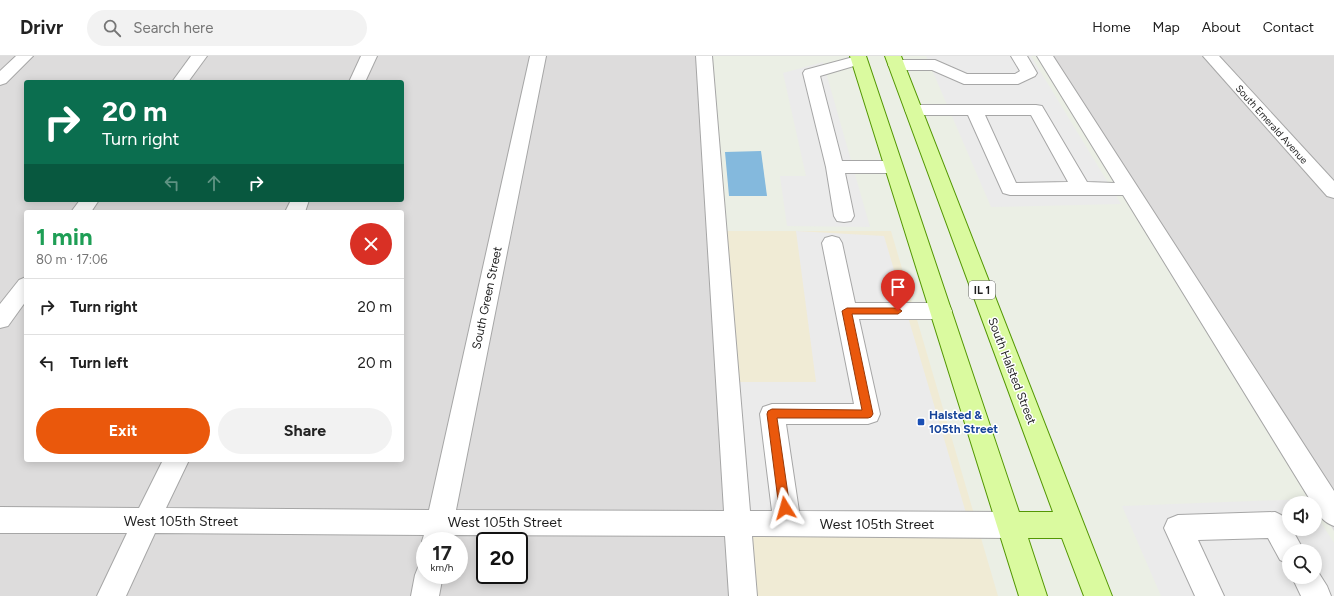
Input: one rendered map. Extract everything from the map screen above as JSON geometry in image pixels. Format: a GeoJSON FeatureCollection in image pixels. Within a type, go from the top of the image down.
{"type":"FeatureCollection","features":[{"type":"Feature","properties":{"kind":"main road"},"geometry":{"type":"LineString","coordinates":[[859,58],[1034,596]]}},
{"type":"Feature","properties":{"kind":"main road","name":"South Halsted Street"},"geometry":{"type":"LineString","coordinates":[[894,61],[1098,596]]}},
{"type":"Feature","properties":{"kind":"main road"},"geometry":{"type":"LineString","coordinates":[[1010,525],[1070,525]]}},
{"type":"Feature","properties":{"kind":"street"},"geometry":{"type":"LineString","coordinates":[[0,80],[25,56]]}},
{"type":"Feature","properties":{"kind":"street"},"geometry":{"type":"LineString","coordinates":[[182,80],[200,56]]}},
{"type":"Feature","properties":{"kind":"street"},"geometry":{"type":"LineString","coordinates":[[358,80],[369,56]]}},
{"type":"Feature","properties":{"kind":"street","name":"South Green Street"},"geometry":{"type":"LineString","coordinates":[[438,532],[538,56]]}},
{"type":"Feature","properties":{"kind":"street"},"geometry":{"type":"LineString","coordinates":[[704,56],[743,596]]}},
{"type":"Feature","properties":{"kind":"street"},"geometry":{"type":"LineString","coordinates":[[894,61],[937,61],[964,79],[1018,79],[1029,73],[1019,56]]}},
{"type":"Feature","properties":{"kind":"street"},"geometry":{"type":"LineString","coordinates":[[1045,56],[1334,514]]}},
{"type":"Feature","properties":{"kind":"street","name":"South Emerald Avenue"},"geometry":{"type":"LineString","coordinates":[[1211,56],[1334,192]]}},
{"type":"Feature","properties":{"kind":"street"},"geometry":{"type":"LineString","coordinates":[[844,216],[835,167],[810,73],[859,58]]}},
{"type":"Feature","properties":{"kind":"street"},"geometry":{"type":"LineString","coordinates":[[913,110],[1036,110],[1081,188]]}},
{"type":"Feature","properties":{"kind":"street"},"geometry":{"type":"LineString","coordinates":[[974,110],[1010,189],[1128,189]]}},
{"type":"Feature","properties":{"kind":"street"},"geometry":{"type":"LineString","coordinates":[[835,167],[894,167]]}},
{"type":"Feature","properties":{"kind":"street"},"geometry":{"type":"LineString","coordinates":[[787,523],[772,414],[868,414],[832,243]]}},
{"type":"Feature","properties":{"kind":"street"},"geometry":{"type":"LineString","coordinates":[[0,320],[24,288]]}},
{"type":"Feature","properties":{"kind":"street"},"geometry":{"type":"LineString","coordinates":[[847,311],[941,311]]}},
{"type":"Feature","properties":{"kind":"street"},"geometry":{"type":"LineString","coordinates":[[111,596],[175,462]]}},
{"type":"Feature","properties":{"kind":"street","name":"West 105th Street"},"geometry":{"type":"LineString","coordinates":[[0,520],[147,521],[438,532],[738,523],[1010,525]]}},
{"type":"Feature","properties":{"kind":"street"},"geometry":{"type":"LineString","coordinates":[[1210,596],[1178,528],[1275,525],[1286,544]]}},
{"type":"Feature","properties":{"kind":"street"},"geometry":{"type":"LineString","coordinates":[[425,596],[427,584]]}},
{"type":"Feature","properties":{"kind":"street"},"geometry":{"type":"LineString","coordinates":[[1310,584],[1317,596]]}},
{"type":"Feature","properties":{"kind":"shaded area"},"geometry":{"type":"Polygon","coordinates":[[[0,56],[707,56],[750,596],[0,596],[0,56]]]}},
{"type":"Feature","properties":{"kind":"shaded area"},"geometry":{"type":"Polygon","coordinates":[[[926,56],[1031,56],[1121,204],[991,207],[926,56]]]}},
{"type":"Feature","properties":{"kind":"shaded area"},"geometry":{"type":"Polygon","coordinates":[[[1040,56],[1334,56],[1334,531],[1322,512],[1322,496],[1312,496],[1040,56]]]}},
{"type":"Feature","properties":{"kind":"shaded area"},"geometry":{"type":"Polygon","coordinates":[[[823,62],[870,227],[787,226],[780,176],[806,176],[783,73],[823,62]]]}},
{"type":"Feature","properties":{"kind":"shaded area"},"geometry":{"type":"Polygon","coordinates":[[[761,151],[767,196],[729,196],[725,152],[761,151]]]}},
{"type":"Feature","properties":{"kind":"shaded area"},"geometry":{"type":"Polygon","coordinates":[[[721,231],[891,231],[998,596],[750,596],[721,231]]]}},
{"type":"Feature","properties":{"kind":"shaded area"},"geometry":{"type":"Polygon","coordinates":[[[796,231],[884,236],[966,513],[748,523],[733,382],[816,382],[796,231]]]}},
{"type":"Feature","properties":{"kind":"shaded area"},"geometry":{"type":"Polygon","coordinates":[[[1282,500],[1282,536],[1322,536],[1322,524],[1334,543],[1334,596],[1161,596],[1122,506],[1282,500]]]}},
{"type":"Feature","properties":{"kind":"place","name":"Halsted & 105th Street"},"geometry":{"type":"Point","coordinates":[921,422]}},
{"type":"Feature","properties":{"kind":"route"},"geometry":{"type":"LineString","coordinates":[[785,508],[772,414],[868,414],[847,311],[898,311]]}}]}
